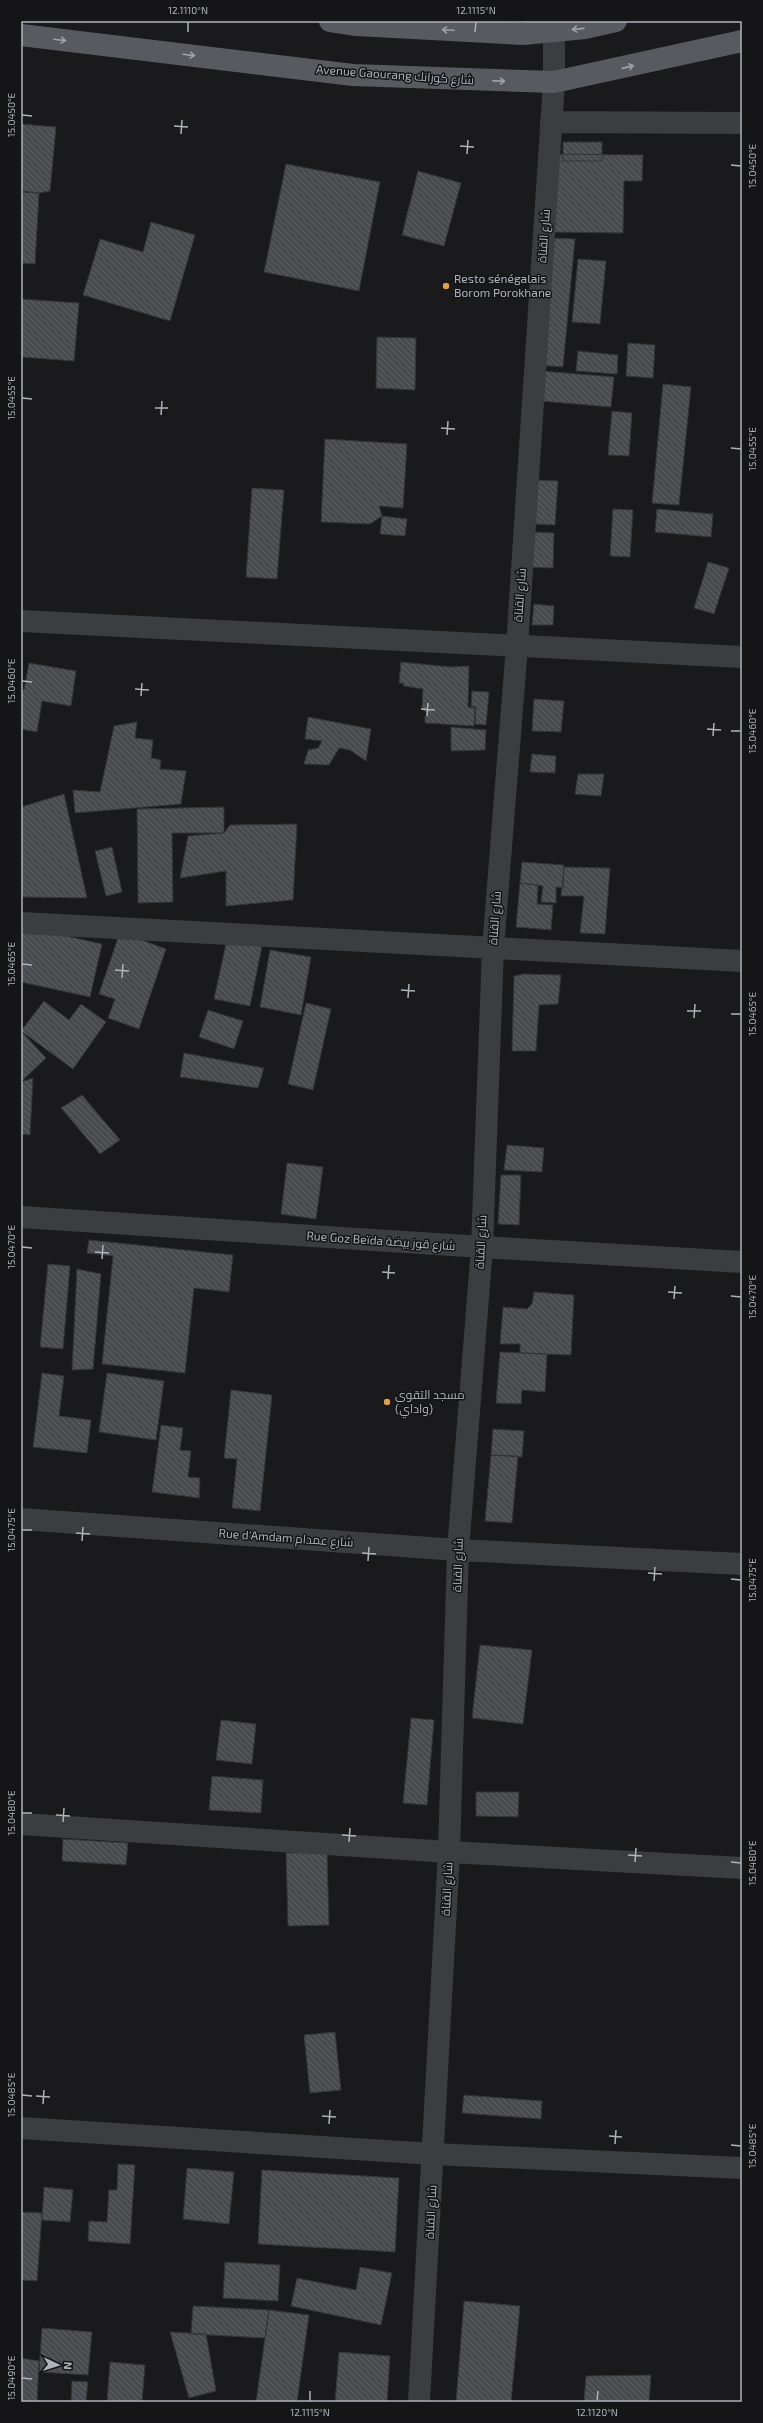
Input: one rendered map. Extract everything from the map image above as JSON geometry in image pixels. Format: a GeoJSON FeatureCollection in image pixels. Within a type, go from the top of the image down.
{"type":"FeatureCollection","features":[{"type":"Feature","properties":{"kind":"main road"},"geometry":{"type":"LineString","coordinates":[[330,21],[523,34],[554,26],[585,28],[616,21]]}},
{"type":"Feature","properties":{"kind":"main road","name":"Avenue Gaourang شارع كورانك"},"geometry":{"type":"LineString","coordinates":[[21,35],[353,75],[554,82],[742,41]]}},
{"type":"Feature","properties":{"kind":"street","name":"شارع القناة"},"geometry":{"type":"LineString","coordinates":[[419,2402],[434,2154],[449,1852],[458,1550],[482,1247],[493,948],[517,646],[554,82],[554,26]]}},
{"type":"Feature","properties":{"kind":"street"},"geometry":{"type":"LineString","coordinates":[[551,122],[742,123]]}},
{"type":"Feature","properties":{"kind":"street"},"geometry":{"type":"LineString","coordinates":[[21,621],[742,657]]}},
{"type":"Feature","properties":{"kind":"street"},"geometry":{"type":"LineString","coordinates":[[21,923],[742,961]]}},
{"type":"Feature","properties":{"kind":"street","name":"Rue Goz Beïda شارع قوز بيضة"},"geometry":{"type":"LineString","coordinates":[[21,1217],[482,1247],[742,1262]]}},
{"type":"Feature","properties":{"kind":"street","name":"Rue d'Amdam شارع عمدام"},"geometry":{"type":"LineString","coordinates":[[21,1520],[458,1550],[742,1564]]}},
{"type":"Feature","properties":{"kind":"street"},"geometry":{"type":"LineString","coordinates":[[21,1824],[449,1852],[742,1868]]}},
{"type":"Feature","properties":{"kind":"street"},"geometry":{"type":"LineString","coordinates":[[21,2128],[434,2154],[742,2168]]}},
{"type":"Feature","properties":{"kind":"building"},"geometry":{"type":"Polygon","coordinates":[[[21,124],[56,127],[50,191],[39,193],[21,191],[21,124]]]}},
{"type":"Feature","properties":{"kind":"building"},"geometry":{"type":"Polygon","coordinates":[[[563,142],[602,142],[602,161],[563,161],[563,142]]]}},
{"type":"Feature","properties":{"kind":"building"},"geometry":{"type":"Polygon","coordinates":[[[548,154],[643,155],[642,181],[624,181],[623,233],[547,232],[548,154]]]}},
{"type":"Feature","properties":{"kind":"building"},"geometry":{"type":"Polygon","coordinates":[[[286,164],[380,182],[359,291],[264,272],[286,164]]]}},
{"type":"Feature","properties":{"kind":"building"},"geometry":{"type":"Polygon","coordinates":[[[418,171],[461,183],[444,246],[402,235],[418,171]]]}},
{"type":"Feature","properties":{"kind":"building"},"geometry":{"type":"Polygon","coordinates":[[[21,192],[39,193],[35,264],[21,263],[21,192]]]}},
{"type":"Feature","properties":{"kind":"building"},"geometry":{"type":"Polygon","coordinates":[[[151,222],[195,235],[170,321],[83,295],[100,239],[143,252],[151,222]]]}},
{"type":"Feature","properties":{"kind":"building"},"geometry":{"type":"Polygon","coordinates":[[[551,238],[575,239],[563,367],[539,365],[551,238]]]}},
{"type":"Feature","properties":{"kind":"building"},"geometry":{"type":"Polygon","coordinates":[[[578,259],[606,261],[600,324],[572,322],[578,259]]]}},
{"type":"Feature","properties":{"kind":"building"},"geometry":{"type":"Polygon","coordinates":[[[21,299],[79,303],[74,361],[21,357],[21,299]]]}},
{"type":"Feature","properties":{"kind":"building"},"geometry":{"type":"Polygon","coordinates":[[[377,337],[416,338],[415,390],[376,388],[377,337]]]}},
{"type":"Feature","properties":{"kind":"building"},"geometry":{"type":"Polygon","coordinates":[[[628,343],[655,345],[653,378],[626,376],[628,343]]]}},
{"type":"Feature","properties":{"kind":"building"},"geometry":{"type":"Polygon","coordinates":[[[578,351],[618,355],[617,374],[576,371],[578,351]]]}},
{"type":"Feature","properties":{"kind":"building"},"geometry":{"type":"Polygon","coordinates":[[[542,371],[614,377],[611,407],[540,401],[542,371]]]}},
{"type":"Feature","properties":{"kind":"building"},"geometry":{"type":"Polygon","coordinates":[[[663,384],[691,387],[679,505],[652,503],[663,384]]]}},
{"type":"Feature","properties":{"kind":"building"},"geometry":{"type":"Polygon","coordinates":[[[612,411],[632,413],[629,456],[608,455],[612,411]]]}},
{"type":"Feature","properties":{"kind":"building"},"geometry":{"type":"Polygon","coordinates":[[[325,439],[407,444],[403,508],[379,506],[382,516],[370,524],[321,522],[325,439]]]}},
{"type":"Feature","properties":{"kind":"building"},"geometry":{"type":"Polygon","coordinates":[[[535,480],[558,481],[555,525],[533,524],[535,480]]]}},
{"type":"Feature","properties":{"kind":"building"},"geometry":{"type":"Polygon","coordinates":[[[252,488],[284,490],[277,579],[246,577],[252,488]]]}},
{"type":"Feature","properties":{"kind":"building"},"geometry":{"type":"Polygon","coordinates":[[[613,509],[633,510],[630,557],[610,556],[613,509]]]}},
{"type":"Feature","properties":{"kind":"building"},"geometry":{"type":"Polygon","coordinates":[[[657,509],[713,514],[711,537],[655,532],[657,509]]]}},
{"type":"Feature","properties":{"kind":"building"},"geometry":{"type":"Polygon","coordinates":[[[382,516],[407,519],[405,536],[380,534],[382,516]]]}},
{"type":"Feature","properties":{"kind":"building"},"geometry":{"type":"Polygon","coordinates":[[[531,532],[554,533],[553,568],[529,567],[531,532]]]}},
{"type":"Feature","properties":{"kind":"building"},"geometry":{"type":"Polygon","coordinates":[[[708,562],[729,568],[714,614],[694,608],[708,562]]]}},
{"type":"Feature","properties":{"kind":"building"},"geometry":{"type":"Polygon","coordinates":[[[534,604],[554,606],[553,625],[532,625],[534,604]]]}},
{"type":"Feature","properties":{"kind":"building"},"geometry":{"type":"Polygon","coordinates":[[[401,662],[451,667],[469,666],[468,707],[475,708],[474,726],[425,723],[425,716],[428,714],[422,709],[423,689],[404,686],[403,683],[399,683],[401,662]]]}},
{"type":"Feature","properties":{"kind":"building"},"geometry":{"type":"Polygon","coordinates":[[[29,663],[76,671],[71,706],[42,701],[37,732],[21,729],[21,690],[24,690],[29,663]]]}},
{"type":"Feature","properties":{"kind":"building"},"geometry":{"type":"Polygon","coordinates":[[[472,691],[489,692],[486,725],[475,724],[476,707],[471,706],[472,691]]]}},
{"type":"Feature","properties":{"kind":"building"},"geometry":{"type":"Polygon","coordinates":[[[534,699],[564,701],[561,732],[532,731],[534,699]]]}},
{"type":"Feature","properties":{"kind":"building"},"geometry":{"type":"Polygon","coordinates":[[[308,717],[371,729],[366,761],[350,750],[339,748],[329,765],[304,764],[308,750],[318,748],[322,741],[305,739],[308,717]]]}},
{"type":"Feature","properties":{"kind":"building"},"geometry":{"type":"Polygon","coordinates":[[[137,722],[135,738],[153,740],[151,758],[161,760],[160,769],[186,771],[181,804],[75,813],[73,790],[100,792],[114,726],[137,722]]]}},
{"type":"Feature","properties":{"kind":"building"},"geometry":{"type":"Polygon","coordinates":[[[451,727],[486,730],[485,750],[451,751],[451,727]]]}},
{"type":"Feature","properties":{"kind":"building"},"geometry":{"type":"Polygon","coordinates":[[[532,754],[556,756],[555,773],[530,772],[532,754]]]}},
{"type":"Feature","properties":{"kind":"building"},"geometry":{"type":"Polygon","coordinates":[[[578,774],[604,774],[601,796],[575,794],[578,774]]]}},
{"type":"Feature","properties":{"kind":"building"},"geometry":{"type":"Polygon","coordinates":[[[64,794],[87,898],[21,897],[21,807],[64,794]]]}},
{"type":"Feature","properties":{"kind":"building"},"geometry":{"type":"Polygon","coordinates":[[[224,807],[224,833],[172,833],[173,902],[138,903],[137,809],[224,807]]]}},
{"type":"Feature","properties":{"kind":"building"},"geometry":{"type":"Polygon","coordinates":[[[297,824],[293,900],[226,906],[226,871],[180,878],[188,836],[224,833],[230,825],[297,824]]]}},
{"type":"Feature","properties":{"kind":"building"},"geometry":{"type":"Polygon","coordinates":[[[112,847],[122,892],[106,896],[95,851],[112,847]]]}},
{"type":"Feature","properties":{"kind":"building"},"geometry":{"type":"Polygon","coordinates":[[[522,862],[564,865],[563,888],[556,887],[556,903],[541,902],[543,886],[520,883],[522,862]]]}},
{"type":"Feature","properties":{"kind":"building"},"geometry":{"type":"Polygon","coordinates":[[[564,867],[610,868],[605,934],[580,933],[584,896],[561,896],[564,867]]]}},
{"type":"Feature","properties":{"kind":"building"},"geometry":{"type":"Polygon","coordinates":[[[520,883],[538,885],[537,904],[553,905],[551,930],[516,927],[520,883]]]}},
{"type":"Feature","properties":{"kind":"building"},"geometry":{"type":"Polygon","coordinates":[[[21,926],[102,944],[90,997],[21,982],[21,926]]]}},
{"type":"Feature","properties":{"kind":"building"},"geometry":{"type":"Polygon","coordinates":[[[120,932],[166,949],[139,1029],[108,1018],[115,999],[99,994],[120,932]]]}},
{"type":"Feature","properties":{"kind":"building"},"geometry":{"type":"Polygon","coordinates":[[[227,939],[262,946],[250,1006],[214,999],[227,939]]]}},
{"type":"Feature","properties":{"kind":"building"},"geometry":{"type":"Polygon","coordinates":[[[270,950],[311,957],[301,1015],[260,1007],[270,950]]]}},
{"type":"Feature","properties":{"kind":"building"},"geometry":{"type":"Polygon","coordinates":[[[524,974],[561,975],[558,1004],[539,1005],[536,1051],[512,1051],[514,976],[524,974]]]}},
{"type":"Feature","properties":{"kind":"building"},"geometry":{"type":"Polygon","coordinates":[[[44,1001],[69,1020],[81,1004],[106,1022],[73,1069],[21,1031],[44,1001]]]}},
{"type":"Feature","properties":{"kind":"building"},"geometry":{"type":"Polygon","coordinates":[[[306,1003],[331,1009],[313,1090],[288,1084],[306,1003]]]}},
{"type":"Feature","properties":{"kind":"building"},"geometry":{"type":"Polygon","coordinates":[[[208,1010],[243,1021],[234,1049],[199,1037],[208,1010]]]}},
{"type":"Feature","properties":{"kind":"building"},"geometry":{"type":"Polygon","coordinates":[[[21,1031],[46,1058],[21,1082],[21,1031]]]}},
{"type":"Feature","properties":{"kind":"building"},"geometry":{"type":"Polygon","coordinates":[[[184,1053],[264,1068],[258,1088],[180,1077],[184,1053]]]}},
{"type":"Feature","properties":{"kind":"building"},"geometry":{"type":"Polygon","coordinates":[[[33,1078],[30,1135],[21,1134],[21,1082],[33,1078]]]}},
{"type":"Feature","properties":{"kind":"building"},"geometry":{"type":"Polygon","coordinates":[[[82,1095],[120,1140],[100,1154],[61,1108],[82,1095]]]}},
{"type":"Feature","properties":{"kind":"building"},"geometry":{"type":"Polygon","coordinates":[[[507,1145],[544,1148],[542,1172],[504,1170],[507,1145]]]}},
{"type":"Feature","properties":{"kind":"building"},"geometry":{"type":"Polygon","coordinates":[[[287,1163],[323,1167],[316,1219],[281,1214],[287,1163]]]}},
{"type":"Feature","properties":{"kind":"building"},"geometry":{"type":"Polygon","coordinates":[[[501,1175],[521,1175],[519,1225],[498,1224],[501,1175]]]}},
{"type":"Feature","properties":{"kind":"building"},"geometry":{"type":"Polygon","coordinates":[[[89,1240],[233,1255],[229,1292],[194,1288],[185,1373],[102,1364],[113,1256],[87,1253],[89,1240]]]}},
{"type":"Feature","properties":{"kind":"building"},"geometry":{"type":"Polygon","coordinates":[[[48,1264],[70,1266],[63,1349],[40,1347],[48,1264]]]}},
{"type":"Feature","properties":{"kind":"building"},"geometry":{"type":"Polygon","coordinates":[[[77,1269],[101,1274],[93,1369],[72,1370],[77,1269]]]}},
{"type":"Feature","properties":{"kind":"building"},"geometry":{"type":"Polygon","coordinates":[[[534,1292],[574,1295],[571,1355],[520,1353],[520,1344],[500,1344],[503,1307],[527,1309],[532,1304],[534,1292]]]}},
{"type":"Feature","properties":{"kind":"building"},"geometry":{"type":"Polygon","coordinates":[[[500,1352],[547,1354],[545,1392],[522,1390],[521,1404],[496,1403],[500,1352]]]}},
{"type":"Feature","properties":{"kind":"building"},"geometry":{"type":"Polygon","coordinates":[[[42,1373],[64,1376],[59,1416],[91,1420],[87,1453],[33,1447],[42,1373]]]}},
{"type":"Feature","properties":{"kind":"building"},"geometry":{"type":"Polygon","coordinates":[[[107,1373],[164,1381],[156,1440],[99,1432],[107,1373]]]}},
{"type":"Feature","properties":{"kind":"building"},"geometry":{"type":"Polygon","coordinates":[[[231,1390],[272,1395],[260,1511],[232,1508],[237,1459],[224,1458],[231,1390]]]}},
{"type":"Feature","properties":{"kind":"building"},"geometry":{"type":"Polygon","coordinates":[[[161,1425],[183,1428],[180,1450],[191,1451],[188,1477],[200,1478],[199,1498],[152,1492],[161,1425]]]}},
{"type":"Feature","properties":{"kind":"building"},"geometry":{"type":"Polygon","coordinates":[[[493,1429],[524,1431],[522,1457],[491,1455],[493,1429]]]}},
{"type":"Feature","properties":{"kind":"building"},"geometry":{"type":"Polygon","coordinates":[[[491,1455],[518,1456],[512,1523],[485,1521],[491,1455]]]}},
{"type":"Feature","properties":{"kind":"building"},"geometry":{"type":"Polygon","coordinates":[[[480,1645],[532,1650],[523,1724],[472,1718],[480,1645]]]}},
{"type":"Feature","properties":{"kind":"building"},"geometry":{"type":"Polygon","coordinates":[[[411,1718],[434,1720],[427,1805],[403,1803],[411,1718]]]}},
{"type":"Feature","properties":{"kind":"building"},"geometry":{"type":"Polygon","coordinates":[[[221,1720],[256,1724],[252,1764],[216,1760],[221,1720]]]}},
{"type":"Feature","properties":{"kind":"building"},"geometry":{"type":"Polygon","coordinates":[[[212,1776],[263,1780],[261,1813],[209,1810],[212,1776]]]}},
{"type":"Feature","properties":{"kind":"building"},"geometry":{"type":"Polygon","coordinates":[[[476,1792],[519,1792],[518,1817],[476,1816],[476,1792]]]}},
{"type":"Feature","properties":{"kind":"building"},"geometry":{"type":"Polygon","coordinates":[[[63,1839],[128,1843],[126,1865],[62,1861],[63,1839]]]}},
{"type":"Feature","properties":{"kind":"building"},"geometry":{"type":"Polygon","coordinates":[[[327,1852],[329,1925],[288,1926],[286,1853],[327,1852]]]}},
{"type":"Feature","properties":{"kind":"building"},"geometry":{"type":"Polygon","coordinates":[[[335,2032],[341,2090],[310,2093],[304,2035],[335,2032]]]}},
{"type":"Feature","properties":{"kind":"building"},"geometry":{"type":"Polygon","coordinates":[[[464,2095],[542,2101],[541,2119],[462,2113],[464,2095]]]}},
{"type":"Feature","properties":{"kind":"building"},"geometry":{"type":"Polygon","coordinates":[[[118,2164],[135,2165],[130,2244],[88,2241],[89,2221],[107,2222],[109,2190],[117,2190],[118,2164]]]}},
{"type":"Feature","properties":{"kind":"building"},"geometry":{"type":"Polygon","coordinates":[[[187,2168],[234,2172],[229,2224],[183,2219],[187,2168]]]}},
{"type":"Feature","properties":{"kind":"building"},"geometry":{"type":"Polygon","coordinates":[[[262,2170],[399,2178],[395,2252],[258,2244],[262,2170]]]}},
{"type":"Feature","properties":{"kind":"building"},"geometry":{"type":"Polygon","coordinates":[[[44,2187],[73,2190],[70,2222],[42,2220],[44,2187]]]}},
{"type":"Feature","properties":{"kind":"building"},"geometry":{"type":"Polygon","coordinates":[[[21,2212],[42,2213],[37,2281],[21,2280],[21,2212]]]}},
{"type":"Feature","properties":{"kind":"building"},"geometry":{"type":"Polygon","coordinates":[[[225,2262],[280,2265],[278,2301],[223,2298],[225,2262]]]}},
{"type":"Feature","properties":{"kind":"building"},"geometry":{"type":"Polygon","coordinates":[[[360,2267],[392,2273],[381,2325],[291,2306],[297,2278],[356,2290],[360,2267]]]}},
{"type":"Feature","properties":{"kind":"building"},"geometry":{"type":"Polygon","coordinates":[[[464,2301],[520,2306],[511,2402],[456,2402],[464,2301]]]}},
{"type":"Feature","properties":{"kind":"building"},"geometry":{"type":"Polygon","coordinates":[[[193,2306],[269,2310],[265,2338],[191,2334],[193,2306]]]}},
{"type":"Feature","properties":{"kind":"building"},"geometry":{"type":"Polygon","coordinates":[[[269,2310],[309,2315],[297,2402],[256,2402],[269,2310]]]}},
{"type":"Feature","properties":{"kind":"building"},"geometry":{"type":"Polygon","coordinates":[[[42,2328],[92,2332],[88,2375],[39,2372],[42,2328]]]}},
{"type":"Feature","properties":{"kind":"building"},"geometry":{"type":"Polygon","coordinates":[[[170,2332],[206,2334],[216,2391],[189,2398],[170,2332]]]}},
{"type":"Feature","properties":{"kind":"building"},"geometry":{"type":"Polygon","coordinates":[[[339,2352],[390,2356],[387,2402],[335,2402],[339,2352]]]}},
{"type":"Feature","properties":{"kind":"building"},"geometry":{"type":"Polygon","coordinates":[[[21,2358],[39,2361],[37,2402],[21,2402],[21,2358]]]}},
{"type":"Feature","properties":{"kind":"building"},"geometry":{"type":"Polygon","coordinates":[[[110,2362],[145,2365],[142,2402],[107,2402],[110,2362]]]}},
{"type":"Feature","properties":{"kind":"building"},"geometry":{"type":"Polygon","coordinates":[[[651,2375],[649,2402],[584,2402],[586,2376],[651,2375]]]}},
{"type":"Feature","properties":{"kind":"building"},"geometry":{"type":"Polygon","coordinates":[[[72,2381],[88,2382],[86,2402],[71,2402],[72,2381]]]}},
{"type":"Feature","properties":{"kind":"place","name":"Resto sénégalais Borom Porokhane"},"geometry":{"type":"Point","coordinates":[446,286]}},
{"type":"Feature","properties":{"kind":"place","name":"مسجد التقوى (واداي)"},"geometry":{"type":"Point","coordinates":[387,1402]}}]}
